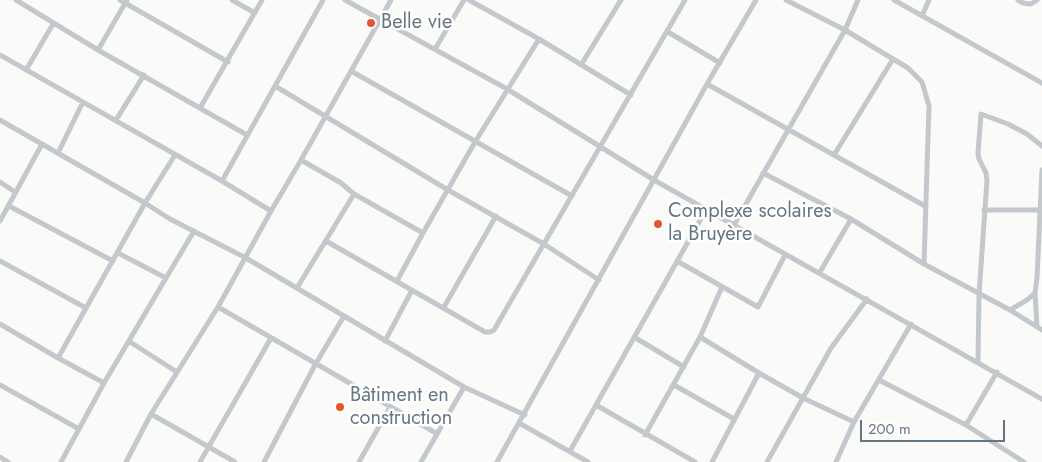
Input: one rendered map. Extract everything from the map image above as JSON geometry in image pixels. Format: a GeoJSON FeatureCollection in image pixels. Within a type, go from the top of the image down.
{"type":"FeatureCollection","features":[{"type":"Feature","properties":{"kind":"street"},"geometry":{"type":"LineString","coordinates":[[16,0],[53,24],[248,136]]}},
{"type":"Feature","properties":{"kind":"street"},"geometry":{"type":"LineString","coordinates":[[120,0],[228,62]]}},
{"type":"Feature","properties":{"kind":"street"},"geometry":{"type":"LineString","coordinates":[[232,0],[255,12]]}},
{"type":"Feature","properties":{"kind":"street"},"geometry":{"type":"LineString","coordinates":[[200,108],[262,0]]}},
{"type":"Feature","properties":{"kind":"street"},"geometry":{"type":"LineString","coordinates":[[222,181],[323,0]]}},
{"type":"Feature","properties":{"kind":"street"},"geometry":{"type":"LineString","coordinates":[[345,0],[507,89],[654,180],[785,255],[820,272],[978,361],[1042,399]]}},
{"type":"Feature","properties":{"kind":"street"},"geometry":{"type":"LineString","coordinates":[[126,462],[151,414],[218,308],[391,0]]}},
{"type":"Feature","properties":{"kind":"street"},"geometry":{"type":"LineString","coordinates":[[434,49],[464,0]]}},
{"type":"Feature","properties":{"kind":"street"},"geometry":{"type":"LineString","coordinates":[[469,0],[539,39],[631,95]]}},
{"type":"Feature","properties":{"kind":"street"},"geometry":{"type":"LineString","coordinates":[[581,66],[621,0]]}},
{"type":"Feature","properties":{"kind":"street"},"geometry":{"type":"LineString","coordinates":[[326,241],[485,332],[494,330],[685,0]]}},
{"type":"Feature","properties":{"kind":"street"},"geometry":{"type":"LineString","coordinates":[[497,462],[525,415],[707,84],[756,0]]}},
{"type":"Feature","properties":{"kind":"street"},"geometry":{"type":"LineString","coordinates":[[786,0],[845,30],[908,68],[922,82],[928,98],[924,264]]}},
{"type":"Feature","properties":{"kind":"street"},"geometry":{"type":"LineString","coordinates":[[734,225],[845,30],[858,0]]}},
{"type":"Feature","properties":{"kind":"street"},"geometry":{"type":"LineString","coordinates":[[894,0],[1042,83]]}},
{"type":"Feature","properties":{"kind":"street"},"geometry":{"type":"LineString","coordinates":[[922,16],[929,0]]}},
{"type":"Feature","properties":{"kind":"street"},"geometry":{"type":"LineString","coordinates":[[1018,0],[1031,4],[1037,0]]}},
{"type":"Feature","properties":{"kind":"street"},"geometry":{"type":"LineString","coordinates":[[98,50],[126,2]]}},
{"type":"Feature","properties":{"kind":"street"},"geometry":{"type":"LineString","coordinates":[[26,70],[53,24]]}},
{"type":"Feature","properties":{"kind":"street"},"geometry":{"type":"LineString","coordinates":[[668,32],[720,63]]}},
{"type":"Feature","properties":{"kind":"street"},"geometry":{"type":"LineString","coordinates":[[397,281],[475,142],[539,39]]}},
{"type":"Feature","properties":{"kind":"street"},"geometry":{"type":"LineString","coordinates":[[0,55],[222,181],[271,211]]}},
{"type":"Feature","properties":{"kind":"street"},"geometry":{"type":"LineString","coordinates":[[834,155],[893,59]]}},
{"type":"Feature","properties":{"kind":"street"},"geometry":{"type":"LineString","coordinates":[[351,71],[572,196]]}},
{"type":"Feature","properties":{"kind":"street"},"geometry":{"type":"LineString","coordinates":[[116,120],[144,75]]}},
{"type":"Feature","properties":{"kind":"street"},"geometry":{"type":"LineString","coordinates":[[707,84],[925,206]]}},
{"type":"Feature","properties":{"kind":"street"},"geometry":{"type":"LineString","coordinates":[[275,86],[448,190],[544,244],[599,280]]}},
{"type":"Feature","properties":{"kind":"street"},"geometry":{"type":"LineString","coordinates":[[58,153],[83,102]]}},
{"type":"Feature","properties":{"kind":"street"},"geometry":{"type":"LineString","coordinates":[[978,361],[979,295],[987,174],[979,159],[977,146],[981,114],[1008,124],[1042,146]]}},
{"type":"Feature","properties":{"kind":"street"},"geometry":{"type":"LineString","coordinates":[[0,120],[194,231],[246,258],[464,387],[525,415]]}},
{"type":"Feature","properties":{"kind":"street"},"geometry":{"type":"LineString","coordinates":[[0,221],[42,144]]}},
{"type":"Feature","properties":{"kind":"street"},"geometry":{"type":"LineString","coordinates":[[58,358],[145,203],[175,155]]}},
{"type":"Feature","properties":{"kind":"street"},"geometry":{"type":"LineString","coordinates":[[302,160],[354,194],[423,232]]}},
{"type":"Feature","properties":{"kind":"street"},"geometry":{"type":"LineString","coordinates":[[1040,328],[1035,293],[1040,277],[1042,170]]}},
{"type":"Feature","properties":{"kind":"street"},"geometry":{"type":"LineString","coordinates":[[763,173],[851,219],[924,264],[1040,328]]}},
{"type":"Feature","properties":{"kind":"street"},"geometry":{"type":"LineString","coordinates":[[0,182],[15,192]]}},
{"type":"Feature","properties":{"kind":"street"},"geometry":{"type":"LineString","coordinates":[[297,288],[354,194]]}},
{"type":"Feature","properties":{"kind":"street"},"geometry":{"type":"LineString","coordinates":[[9,206],[114,261]]}},
{"type":"Feature","properties":{"kind":"street"},"geometry":{"type":"LineString","coordinates":[[570,451],[706,210]]}},
{"type":"Feature","properties":{"kind":"street"},"geometry":{"type":"LineString","coordinates":[[984,210],[1041,210]]}},
{"type":"Feature","properties":{"kind":"street"},"geometry":{"type":"LineString","coordinates":[[444,307],[496,216]]}},
{"type":"Feature","properties":{"kind":"street"},"geometry":{"type":"LineString","coordinates":[[820,272],[851,219]]}},
{"type":"Feature","properties":{"kind":"street"},"geometry":{"type":"LineString","coordinates":[[61,462],[104,384],[194,231]]}},
{"type":"Feature","properties":{"kind":"street"},"geometry":{"type":"LineString","coordinates":[[118,253],[166,278]]}},
{"type":"Feature","properties":{"kind":"street"},"geometry":{"type":"LineString","coordinates":[[677,261],[758,307],[785,255]]}},
{"type":"Feature","properties":{"kind":"street"},"geometry":{"type":"LineString","coordinates":[[0,261],[86,308]]}},
{"type":"Feature","properties":{"kind":"street"},"geometry":{"type":"LineString","coordinates":[[646,435],[700,337],[722,287]]}},
{"type":"Feature","properties":{"kind":"street"},"geometry":{"type":"LineString","coordinates":[[384,341],[412,290]]}},
{"type":"Feature","properties":{"kind":"street"},"geometry":{"type":"LineString","coordinates":[[1010,310],[1035,293]]}},
{"type":"Feature","properties":{"kind":"street"},"geometry":{"type":"LineString","coordinates":[[767,462],[831,348],[867,299]]}},
{"type":"Feature","properties":{"kind":"street"},"geometry":{"type":"LineString","coordinates":[[218,308],[436,433]]}},
{"type":"Feature","properties":{"kind":"street"},"geometry":{"type":"LineString","coordinates":[[264,462],[315,365],[344,316]]}},
{"type":"Feature","properties":{"kind":"street"},"geometry":{"type":"LineString","coordinates":[[836,462],[854,422],[911,324]]}},
{"type":"Feature","properties":{"kind":"street"},"geometry":{"type":"LineString","coordinates":[[0,334],[2,325],[104,384]]}},
{"type":"Feature","properties":{"kind":"street"},"geometry":{"type":"LineString","coordinates":[[634,337],[684,367]]}},
{"type":"Feature","properties":{"kind":"street"},"geometry":{"type":"LineString","coordinates":[[700,337],[803,398],[854,422]]}},
{"type":"Feature","properties":{"kind":"street"},"geometry":{"type":"LineString","coordinates":[[200,462],[271,338]]}},
{"type":"Feature","properties":{"kind":"street"},"geometry":{"type":"LineString","coordinates":[[130,342],[177,372]]}},
{"type":"Feature","properties":{"kind":"street"},"geometry":{"type":"LineString","coordinates":[[966,425],[997,372]]}},
{"type":"Feature","properties":{"kind":"street"},"geometry":{"type":"LineString","coordinates":[[712,462],[759,373]]}},
{"type":"Feature","properties":{"kind":"street"},"geometry":{"type":"LineString","coordinates":[[879,380],[966,425],[1024,462]]}},
{"type":"Feature","properties":{"kind":"street"},"geometry":{"type":"LineString","coordinates":[[0,385],[79,429]]}},
{"type":"Feature","properties":{"kind":"street"},"geometry":{"type":"LineString","coordinates":[[674,385],[734,419]]}},
{"type":"Feature","properties":{"kind":"street"},"geometry":{"type":"LineString","coordinates":[[420,462],[464,387]]}},
{"type":"Feature","properties":{"kind":"street"},"geometry":{"type":"LineString","coordinates":[[596,405],[695,462]]}},
{"type":"Feature","properties":{"kind":"street"},"geometry":{"type":"LineString","coordinates":[[359,462],[390,407]]}},
{"type":"Feature","properties":{"kind":"street"},"geometry":{"type":"LineString","coordinates":[[151,414],[235,462]]}},
{"type":"Feature","properties":{"kind":"street"},"geometry":{"type":"LineString","coordinates":[[519,423],[588,462]]}},
{"type":"Feature","properties":{"kind":"street"},"geometry":{"type":"LineString","coordinates":[[0,457],[8,462]]}},
{"type":"Feature","properties":{"kind":"place","name":"Belle vie"},"geometry":{"type":"Point","coordinates":[371,23]}},
{"type":"Feature","properties":{"kind":"place","name":"Complexe scolaires la Bruyère"},"geometry":{"type":"Point","coordinates":[658,224]}},
{"type":"Feature","properties":{"kind":"place","name":"Bâtiment en construction"},"geometry":{"type":"Point","coordinates":[340,407]}}]}
